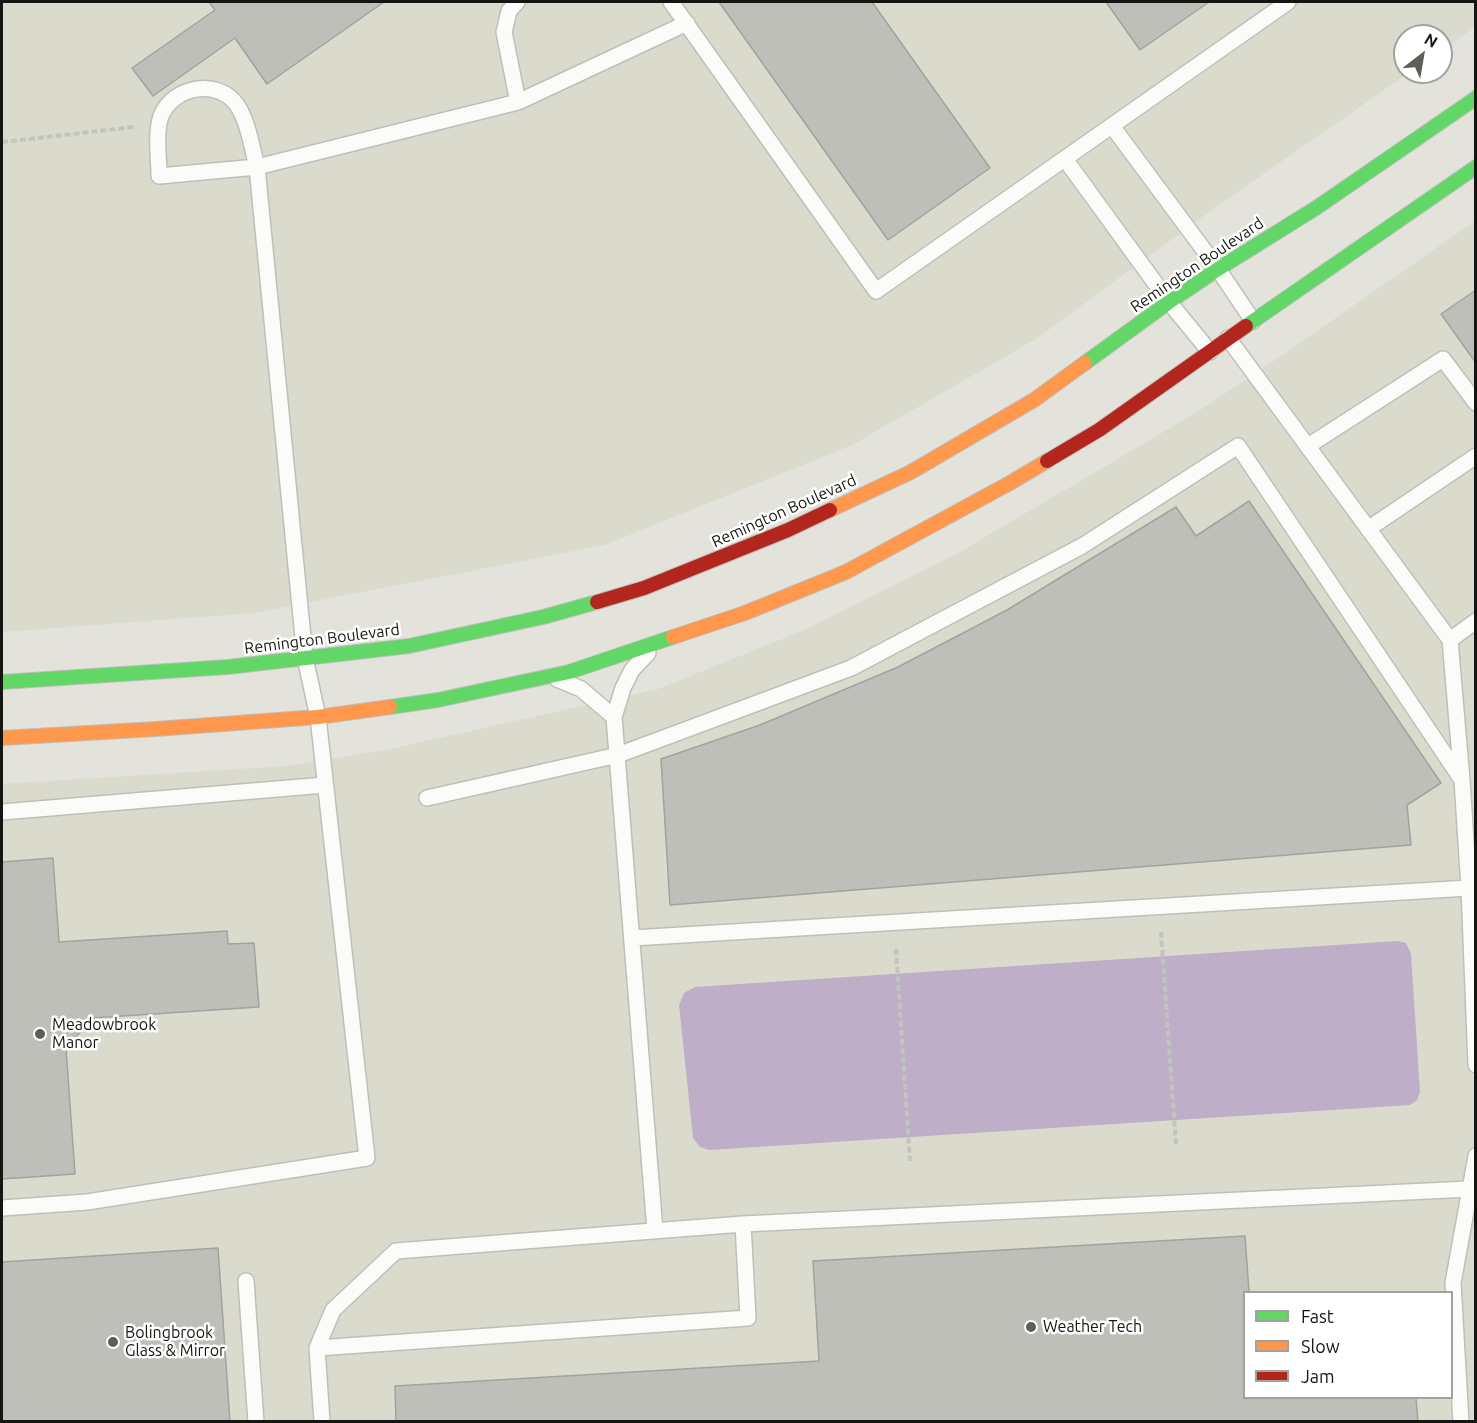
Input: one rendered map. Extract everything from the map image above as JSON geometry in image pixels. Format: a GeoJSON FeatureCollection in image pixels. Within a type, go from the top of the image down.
{"type":"FeatureCollection","features":[{"type":"Feature","properties":{"kind":"street","name":"Remington Boulevard"},"geometry":{"type":"LineString","coordinates":[[2,682],[228,667],[409,646],[543,617],[644,588],[788,530],[911,472],[1034,400],[1169,302],[1316,208],[1476,98]]}},
{"type":"Feature","properties":{"kind":"street"},"geometry":{"type":"LineString","coordinates":[[2,738],[318,717],[438,699],[569,672],[744,614],[846,572],[1010,483],[1099,430],[1476,167]]}},
{"type":"Feature","properties":{"kind":"lane"},"geometry":{"type":"LineString","coordinates":[[517,2],[509,11],[504,32],[518,102]]}},
{"type":"Feature","properties":{"kind":"lane"},"geometry":{"type":"LineString","coordinates":[[671,2],[876,291],[1288,2]]}},
{"type":"Feature","properties":{"kind":"lane"},"geometry":{"type":"LineString","coordinates":[[2,1208],[87,1203],[367,1158],[318,717],[305,658],[256,167],[244,116],[236,103],[225,94],[210,88],[195,88],[181,93],[169,103],[161,116],[158,131],[159,176],[256,167],[518,102],[687,23]]}},
{"type":"Feature","properties":{"kind":"lane"},"geometry":{"type":"LineString","coordinates":[[1112,126],[1218,269],[1253,321]]}},
{"type":"Feature","properties":{"kind":"lane"},"geometry":{"type":"LineString","coordinates":[[1065,159],[1169,302],[1210,352]]}},
{"type":"Feature","properties":{"kind":"lane"},"geometry":{"type":"LineString","coordinates":[[1228,338],[1450,640],[1469,888],[1476,1065]]}},
{"type":"Feature","properties":{"kind":"lane"},"geometry":{"type":"LineString","coordinates":[[1308,446],[1443,359],[1476,403]]}},
{"type":"Feature","properties":{"kind":"lane"},"geometry":{"type":"LineString","coordinates":[[427,798],[618,756],[851,668],[1082,546],[1238,446],[1462,780]]}},
{"type":"Feature","properties":{"kind":"lane"},"geometry":{"type":"LineString","coordinates":[[1368,529],[1476,456]]}},
{"type":"Feature","properties":{"kind":"lane"},"geometry":{"type":"LineString","coordinates":[[1450,640],[1476,621]]}},
{"type":"Feature","properties":{"kind":"lane"},"geometry":{"type":"LineString","coordinates":[[655,1231],[614,717],[623,688],[632,670],[658,642]]}},
{"type":"Feature","properties":{"kind":"lane"},"geometry":{"type":"LineString","coordinates":[[551,676],[581,689],[614,717]]}},
{"type":"Feature","properties":{"kind":"lane"},"geometry":{"type":"LineString","coordinates":[[2,812],[326,785]]}},
{"type":"Feature","properties":{"kind":"lane"},"geometry":{"type":"LineString","coordinates":[[632,938],[1469,888]]}},
{"type":"Feature","properties":{"kind":"lane"},"geometry":{"type":"LineString","coordinates":[[1461,1422],[1453,1283],[1476,1156]]}},
{"type":"Feature","properties":{"kind":"lane"},"geometry":{"type":"LineString","coordinates":[[322,1422],[317,1348],[333,1310],[396,1251],[743,1224],[1469,1189]]}},
{"type":"Feature","properties":{"kind":"lane"},"geometry":{"type":"LineString","coordinates":[[317,1348],[748,1318],[743,1224]]}},
{"type":"Feature","properties":{"kind":"lane"},"geometry":{"type":"LineString","coordinates":[[246,1281],[256,1422]]}},
{"type":"Feature","properties":{"kind":"path"},"geometry":{"type":"LineString","coordinates":[[2,142],[139,126],[158,131]]}},
{"type":"Feature","properties":{"kind":"path"},"geometry":{"type":"LineString","coordinates":[[1161,932],[1176,1145]]}},
{"type":"Feature","properties":{"kind":"path"},"geometry":{"type":"LineString","coordinates":[[896,949],[910,1161]]}},
{"type":"Feature","properties":{"kind":"shaded area"},"geometry":{"type":"Polygon","coordinates":[[[2,2],[1475,2],[1475,27],[1453,43],[1453,24],[1393,24],[1393,84],[1216,207],[1036,339],[852,445],[605,545],[254,613],[2,632],[2,2]]]}},
{"type":"Feature","properties":{"kind":"shaded area"},"geometry":{"type":"Polygon","coordinates":[[[1475,221],[1475,1421],[2,1422],[2,784],[285,766],[385,750],[658,689],[802,631],[958,553],[1199,411],[1475,221]]]}},
{"type":"Feature","properties":{"kind":"shaded area"},"geometry":{"type":"Polygon","coordinates":[[[1397,941],[1406,943],[1411,954],[1420,1092],[1417,1100],[1410,1105],[709,1150],[700,1147],[693,1138],[679,1005],[684,993],[695,987],[1397,941]]]}},
{"type":"Feature","properties":{"kind":"building"},"geometry":{"type":"Polygon","coordinates":[[[209,2],[384,2],[267,84],[235,38],[153,96],[132,68],[215,10],[209,2]]]}},
{"type":"Feature","properties":{"kind":"building"},"geometry":{"type":"Polygon","coordinates":[[[719,2],[872,2],[990,168],[888,240],[719,2]]]}},
{"type":"Feature","properties":{"kind":"building"},"geometry":{"type":"Polygon","coordinates":[[[1106,2],[1209,2],[1140,50],[1106,2]]]}},
{"type":"Feature","properties":{"kind":"building"},"geometry":{"type":"Polygon","coordinates":[[[1476,290],[1476,363],[1441,314],[1476,290]]]}},
{"type":"Feature","properties":{"kind":"building"},"geometry":{"type":"Polygon","coordinates":[[[1249,501],[1441,783],[1407,805],[1411,845],[670,905],[661,759],[760,725],[898,667],[1007,610],[1176,507],[1196,536],[1249,501]]]}},
{"type":"Feature","properties":{"kind":"building","name":"Meadowbrook Manor"},"geometry":{"type":"Polygon","coordinates":[[[53,858],[59,942],[227,931],[228,944],[254,943],[259,1007],[92,1018],[66,1049],[75,1174],[2,1179],[2,862],[53,858]]]}},
{"type":"Feature","properties":{"kind":"building","name":"Weather Tech"},"geometry":{"type":"Polygon","coordinates":[[[1245,1236],[1249,1291],[1243,1291],[1243,1399],[1416,1399],[1418,1422],[396,1422],[395,1386],[819,1361],[813,1261],[1245,1236]]]}},
{"type":"Feature","properties":{"kind":"building","name":"Bolingbrook Glass & Mirror"},"geometry":{"type":"Polygon","coordinates":[[[218,1248],[230,1422],[2,1422],[2,1262],[218,1248]]]}},
{"type":"Feature","properties":{"kind":"traffic: fast"},"geometry":{"type":"LineString","coordinates":[[1085,363],[1169,302],[1316,208],[1476,98]]}},
{"type":"Feature","properties":{"kind":"traffic: fast"},"geometry":{"type":"LineString","coordinates":[[1246,326],[1476,167]]}},
{"type":"Feature","properties":{"kind":"traffic: fast"},"geometry":{"type":"LineString","coordinates":[[2,682],[228,667],[409,646],[543,617],[597,602]]}},
{"type":"Feature","properties":{"kind":"traffic: fast"},"geometry":{"type":"LineString","coordinates":[[390,707],[438,700],[569,672],[673,637]]}},
{"type":"Feature","properties":{"kind":"traffic: slow"},"geometry":{"type":"LineString","coordinates":[[830,510],[911,472],[1034,400],[1085,363]]}},
{"type":"Feature","properties":{"kind":"traffic: slow"},"geometry":{"type":"LineString","coordinates":[[673,637],[745,613],[846,572],[1047,461]]}},
{"type":"Feature","properties":{"kind":"traffic: slow"},"geometry":{"type":"LineString","coordinates":[[2,738],[318,717],[390,707]]}},
{"type":"Feature","properties":{"kind":"traffic: jam"},"geometry":{"type":"LineString","coordinates":[[1047,461],[1099,430],[1246,326]]}},
{"type":"Feature","properties":{"kind":"traffic: jam"},"geometry":{"type":"LineString","coordinates":[[597,602],[644,588],[788,530],[830,510]]}},
{"type":"Feature","properties":{"kind":"place","name":"Meadowbrook Manor"},"geometry":{"type":"Point","coordinates":[40,1034]}},
{"type":"Feature","properties":{"kind":"place","name":"Weather Tech"},"geometry":{"type":"Point","coordinates":[1031,1327]}},
{"type":"Feature","properties":{"kind":"place","name":"Bolingbrook Glass & Mirror"},"geometry":{"type":"Point","coordinates":[113,1342]}}]}
